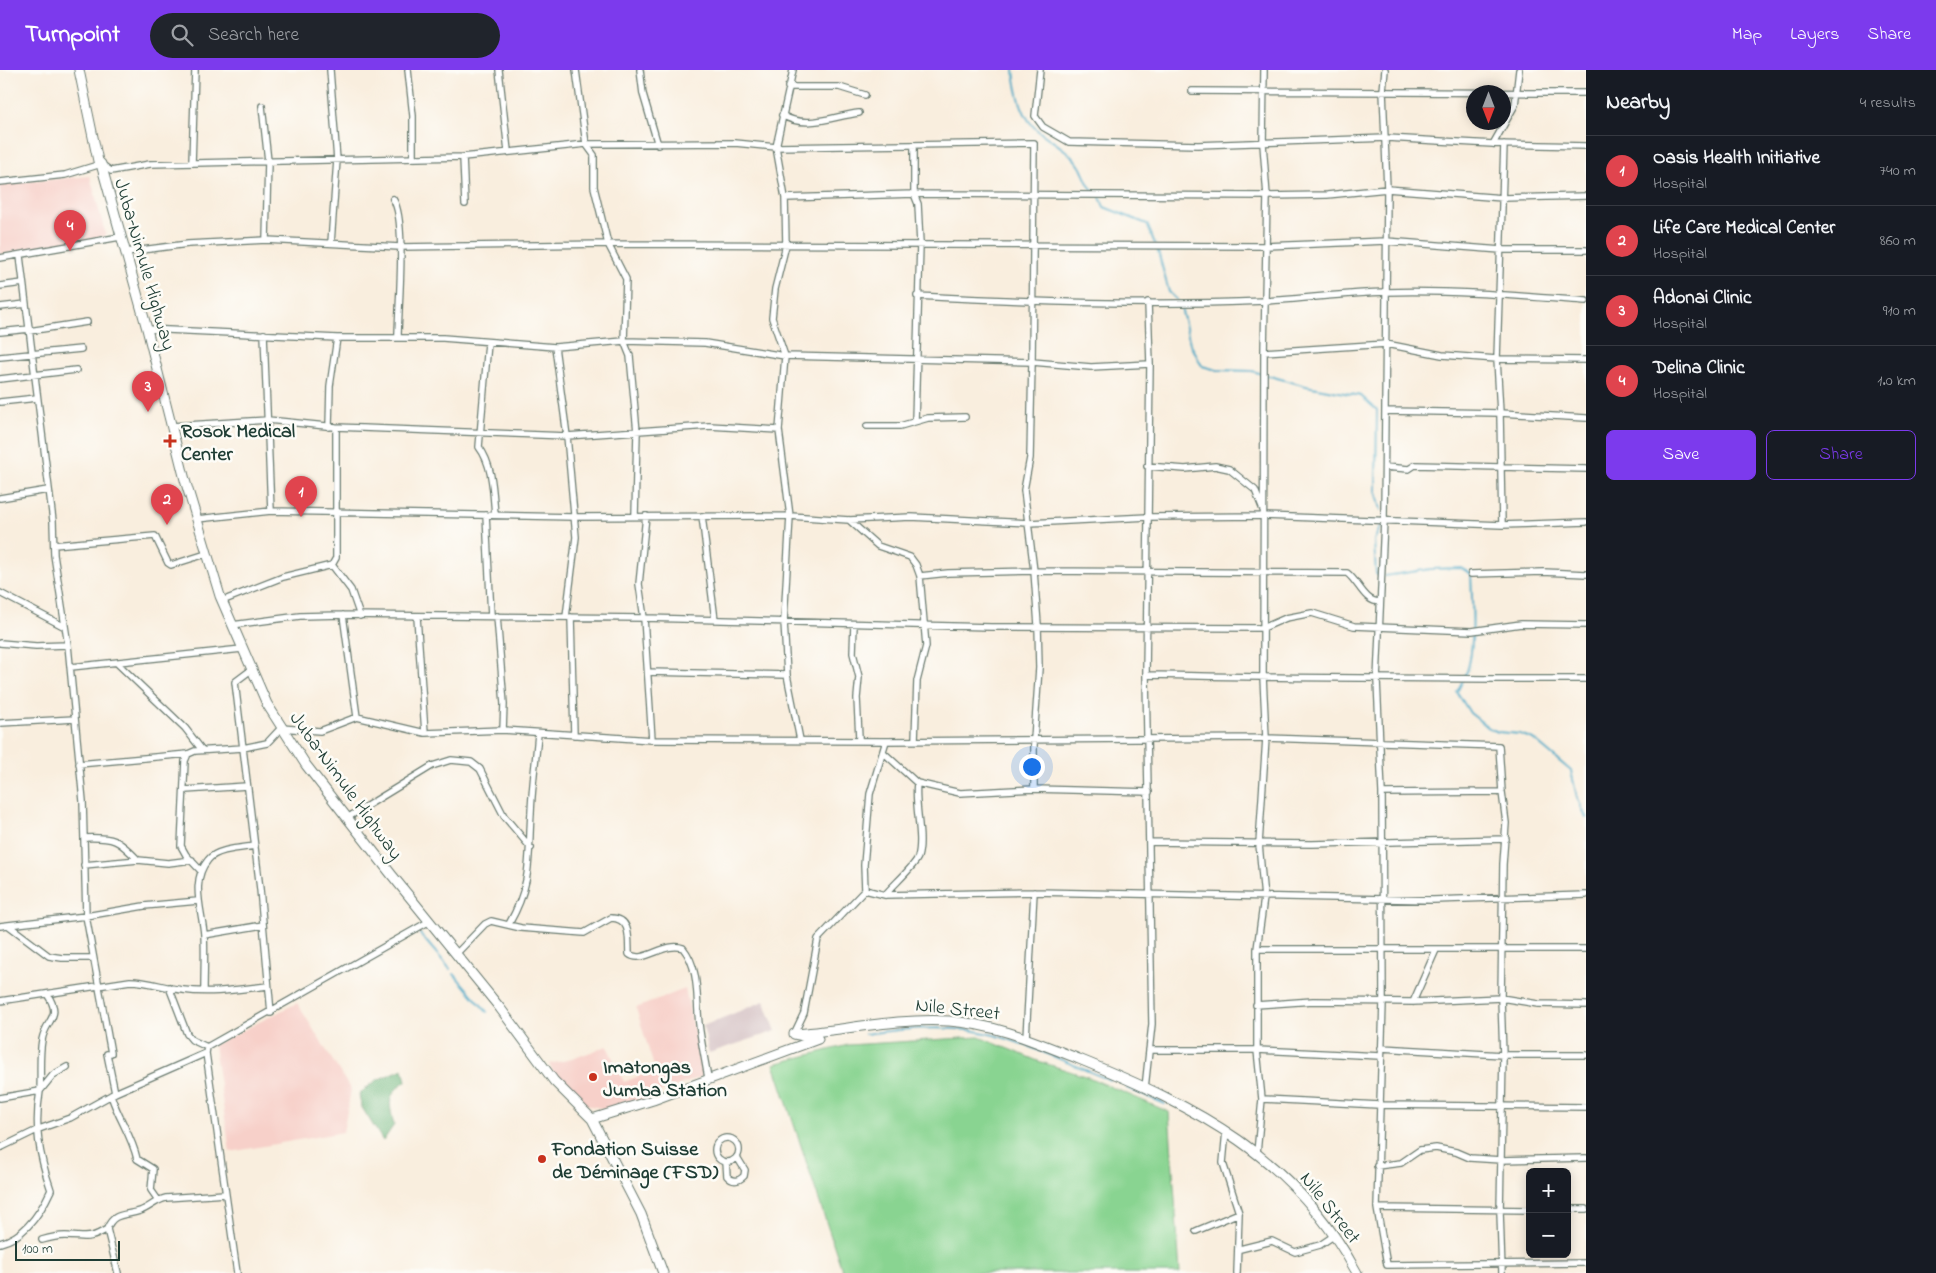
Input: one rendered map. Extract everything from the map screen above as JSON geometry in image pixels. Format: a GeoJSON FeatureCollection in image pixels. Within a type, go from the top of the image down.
{"type":"FeatureCollection","features":[{"type":"Feature","properties":{"kind":"main road","name":"Juba–Nimule Highway"},"geometry":{"type":"LineString","coordinates":[[79,70],[98,161],[101,164],[120,237],[148,329],[197,519],[222,601],[267,704],[306,765],[428,922],[530,1046],[554,1081],[592,1119],[641,1214],[663,1273]]}},
{"type":"Feature","properties":{"kind":"main road","name":"Nile Street"},"geometry":{"type":"LineString","coordinates":[[794,1034],[839,1031],[894,1021],[926,1020],[983,1025],[1026,1038],[1146,1088],[1179,1103],[1226,1131],[1257,1153],[1299,1191],[1335,1235],[1357,1273]]}},
{"type":"Feature","properties":{"kind":"main road"},"geometry":{"type":"LineString","coordinates":[[592,1119],[653,1100],[708,1078],[818,1040],[794,1034]]}},
{"type":"Feature","properties":{"kind":"street"},"geometry":{"type":"LineString","coordinates":[[192,163],[195,70]]}},
{"type":"Feature","properties":{"kind":"street"},"geometry":{"type":"LineString","coordinates":[[330,70],[337,160],[331,243]]}},
{"type":"Feature","properties":{"kind":"street"},"geometry":{"type":"LineString","coordinates":[[408,70],[413,116],[413,158]]}},
{"type":"Feature","properties":{"kind":"street"},"geometry":{"type":"LineString","coordinates":[[499,70],[508,151]]}},
{"type":"Feature","properties":{"kind":"street"},"geometry":{"type":"LineString","coordinates":[[576,70],[586,144],[594,155],[594,187],[608,244],[626,279],[624,341],[630,356],[637,432],[635,516]]}},
{"type":"Feature","properties":{"kind":"street"},"geometry":{"type":"LineString","coordinates":[[640,70],[643,94],[658,145]]}},
{"type":"Feature","properties":{"kind":"street"},"geometry":{"type":"LineString","coordinates":[[793,70],[776,147],[784,198],[786,245],[774,289],[772,318],[785,356],[779,430],[790,516],[784,621],[787,675],[800,740]]}},
{"type":"Feature","properties":{"kind":"street"},"geometry":{"type":"LineString","coordinates":[[1040,70],[1035,116],[1043,127],[1069,142],[1143,145],[1263,144],[1387,138],[1493,144],[1586,146]]}},
{"type":"Feature","properties":{"kind":"street"},"geometry":{"type":"LineString","coordinates":[[1257,1153],[1262,1099],[1257,1050],[1257,949],[1264,898],[1259,844],[1266,738],[1262,628],[1267,196],[1263,144],[1262,92],[1264,70]]}},
{"type":"Feature","properties":{"kind":"street"},"geometry":{"type":"LineString","coordinates":[[1385,70],[1383,90],[1387,138],[1388,189],[1385,468],[1377,680],[1384,900],[1377,1208],[1387,1265],[1502,1262],[1586,1263]]}},
{"type":"Feature","properties":{"kind":"street"},"geometry":{"type":"LineString","coordinates":[[1493,144],[1516,105],[1519,70]]}},
{"type":"Feature","properties":{"kind":"street"},"geometry":{"type":"LineString","coordinates":[[788,87],[839,87],[866,95]]}},
{"type":"Feature","properties":{"kind":"street"},"geometry":{"type":"LineString","coordinates":[[1192,92],[1383,90],[1586,93]]}},
{"type":"Feature","properties":{"kind":"street"},"geometry":{"type":"LineString","coordinates":[[262,106],[268,161],[266,240]]}},
{"type":"Feature","properties":{"kind":"street"},"geometry":{"type":"LineString","coordinates":[[782,115],[795,122],[804,122],[859,112]]}},
{"type":"Feature","properties":{"kind":"street"},"geometry":{"type":"LineString","coordinates":[[0,182],[65,175],[101,164],[112,171],[150,164],[463,156],[586,144],[735,143],[776,147],[1034,143],[1030,458],[1024,490],[1034,571],[1038,625],[1039,668],[1034,739],[1034,789]]}},
{"type":"Feature","properties":{"kind":"street"},"geometry":{"type":"LineString","coordinates":[[1502,525],[1497,359],[1504,144]]}},
{"type":"Feature","properties":{"kind":"street"},"geometry":{"type":"LineString","coordinates":[[914,145],[914,194],[918,204],[920,244],[917,296],[915,421]]}},
{"type":"Feature","properties":{"kind":"street"},"geometry":{"type":"LineString","coordinates":[[463,156],[465,204]]}},
{"type":"Feature","properties":{"kind":"street"},"geometry":{"type":"LineString","coordinates":[[784,198],[914,194],[1267,196],[1327,195],[1388,189],[1503,198],[1586,196]]}},
{"type":"Feature","properties":{"kind":"street"},"geometry":{"type":"LineString","coordinates":[[393,199],[398,212],[400,247],[398,337]]}},
{"type":"Feature","properties":{"kind":"street"},"geometry":{"type":"LineString","coordinates":[[0,258],[120,237]]}},
{"type":"Feature","properties":{"kind":"street"},"geometry":{"type":"LineString","coordinates":[[126,252],[188,244],[266,240],[400,247],[608,244],[1266,246],[1386,241],[1501,250],[1586,250]]}},
{"type":"Feature","properties":{"kind":"street"},"geometry":{"type":"LineString","coordinates":[[20,256],[54,545],[71,667],[84,801],[86,916],[100,987],[113,1094],[120,1120],[133,1141],[137,1159],[153,1168],[151,1190],[158,1200]]}},
{"type":"Feature","properties":{"kind":"street"},"geometry":{"type":"LineString","coordinates":[[0,286],[23,283]]}},
{"type":"Feature","properties":{"kind":"street"},"geometry":{"type":"LineString","coordinates":[[917,296],[1032,302],[1148,302],[1265,301],[1386,292],[1499,295],[1586,301]]}},
{"type":"Feature","properties":{"kind":"street"},"geometry":{"type":"LineString","coordinates":[[1146,1088],[1152,1024],[1149,894],[1149,740],[1146,675],[1149,572],[1148,466],[1150,364],[1148,302]]}},
{"type":"Feature","properties":{"kind":"street"},"geometry":{"type":"LineString","coordinates":[[0,307],[26,304]]}},
{"type":"Feature","properties":{"kind":"street"},"geometry":{"type":"LineString","coordinates":[[0,332],[87,322]]}},
{"type":"Feature","properties":{"kind":"street"},"geometry":{"type":"LineString","coordinates":[[148,329],[337,338],[398,337],[555,347],[624,341],[705,343],[785,356],[1032,362],[1091,367],[1150,364]]}},
{"type":"Feature","properties":{"kind":"street"},"geometry":{"type":"LineString","coordinates":[[264,334],[271,511]]}},
{"type":"Feature","properties":{"kind":"street"},"geometry":{"type":"LineString","coordinates":[[222,601],[282,577],[332,565],[336,558],[336,512],[330,386],[337,338]]}},
{"type":"Feature","properties":{"kind":"street"},"geometry":{"type":"LineString","coordinates":[[488,343],[479,447],[484,453],[490,473],[495,515]]}},
{"type":"Feature","properties":{"kind":"street"},"geometry":{"type":"LineString","coordinates":[[1264,352],[1386,344],[1442,355],[1497,359],[1586,360]]}},
{"type":"Feature","properties":{"kind":"street"},"geometry":{"type":"LineString","coordinates":[[555,347],[567,436],[576,537],[568,617],[574,735]]}},
{"type":"Feature","properties":{"kind":"street"},"geometry":{"type":"LineString","coordinates":[[0,357],[82,349]]}},
{"type":"Feature","properties":{"kind":"street"},"geometry":{"type":"LineString","coordinates":[[0,379],[76,370]]}},
{"type":"Feature","properties":{"kind":"street"},"geometry":{"type":"LineString","coordinates":[[0,402],[37,398]]}},
{"type":"Feature","properties":{"kind":"street"},"geometry":{"type":"LineString","coordinates":[[1385,411],[1500,413],[1586,418]]}},
{"type":"Feature","properties":{"kind":"street"},"geometry":{"type":"LineString","coordinates":[[867,426],[900,426],[928,418],[966,417]]}},
{"type":"Feature","properties":{"kind":"street"},"geometry":{"type":"LineString","coordinates":[[172,426],[268,420],[332,427],[567,436],[709,426],[779,430]]}},
{"type":"Feature","properties":{"kind":"street"},"geometry":{"type":"LineString","coordinates":[[1385,468],[1409,468],[1415,465],[1586,469]]}},
{"type":"Feature","properties":{"kind":"street"},"geometry":{"type":"LineString","coordinates":[[1148,466],[1185,469],[1215,466],[1229,469],[1255,490],[1264,514]]}},
{"type":"Feature","properties":{"kind":"street"},"geometry":{"type":"LineString","coordinates":[[0,498],[48,490]]}},
{"type":"Feature","properties":{"kind":"street"},"geometry":{"type":"LineString","coordinates":[[197,519],[271,511],[573,517],[790,516],[849,520],[911,517],[1029,523],[1264,514],[1502,525],[1586,522]]}},
{"type":"Feature","properties":{"kind":"street"},"geometry":{"type":"LineString","coordinates":[[486,515],[494,616],[504,704],[503,730]]}},
{"type":"Feature","properties":{"kind":"street"},"geometry":{"type":"LineString","coordinates":[[646,516],[639,584],[644,618],[652,740]]}},
{"type":"Feature","properties":{"kind":"street"},"geometry":{"type":"LineString","coordinates":[[702,516],[715,620]]}},
{"type":"Feature","properties":{"kind":"street"},"geometry":{"type":"LineString","coordinates":[[849,520],[878,546],[910,557],[916,565],[920,576],[926,646],[917,681],[915,740]]}},
{"type":"Feature","properties":{"kind":"street"},"geometry":{"type":"LineString","coordinates":[[54,545],[155,536],[168,563],[171,565],[206,554]]}},
{"type":"Feature","properties":{"kind":"street"},"geometry":{"type":"LineString","coordinates":[[332,565],[351,590],[360,616]]}},
{"type":"Feature","properties":{"kind":"street"},"geometry":{"type":"LineString","coordinates":[[920,576],[948,573],[1034,571],[1347,573],[1360,585],[1366,597],[1373,602],[1380,602]]}},
{"type":"Feature","properties":{"kind":"street"},"geometry":{"type":"LineString","coordinates":[[1471,574],[1543,572],[1586,574]]}},
{"type":"Feature","properties":{"kind":"street"},"geometry":{"type":"LineString","coordinates":[[0,593],[65,627]]}},
{"type":"Feature","properties":{"kind":"street"},"geometry":{"type":"LineString","coordinates":[[232,625],[300,616],[343,615],[644,618],[992,626],[1262,628],[1286,618],[1312,612],[1354,626],[1472,631],[1521,624],[1586,625]]}},
{"type":"Feature","properties":{"kind":"street"},"geometry":{"type":"LineString","coordinates":[[343,615],[357,717]]}},
{"type":"Feature","properties":{"kind":"street"},"geometry":{"type":"LineString","coordinates":[[417,617],[425,733]]}},
{"type":"Feature","properties":{"kind":"street"},"geometry":{"type":"LineString","coordinates":[[854,624],[853,653],[858,677],[859,738]]}},
{"type":"Feature","properties":{"kind":"street"},"geometry":{"type":"LineString","coordinates":[[0,643],[36,646],[68,645]]}},
{"type":"Feature","properties":{"kind":"street"},"geometry":{"type":"LineString","coordinates":[[71,667],[242,649]]}},
{"type":"Feature","properties":{"kind":"street"},"geometry":{"type":"LineString","coordinates":[[117,663],[185,728],[202,750]]}},
{"type":"Feature","properties":{"kind":"street"},"geometry":{"type":"LineString","coordinates":[[251,670],[235,682],[255,846],[271,1013]]}},
{"type":"Feature","properties":{"kind":"street"},"geometry":{"type":"LineString","coordinates":[[648,672],[787,675]]}},
{"type":"Feature","properties":{"kind":"street"},"geometry":{"type":"LineString","coordinates":[[1146,675],[1337,676],[1377,680],[1586,679]]}},
{"type":"Feature","properties":{"kind":"street"},"geometry":{"type":"LineString","coordinates":[[79,764],[188,754],[202,750],[243,748],[267,742],[282,728],[320,731],[357,717],[425,733],[503,730],[652,740],[886,741],[1266,738],[1380,743],[1497,745],[1500,748],[1501,756],[1502,792],[1506,823],[1502,898],[1503,949],[1501,998],[1504,1055],[1500,1211],[1502,1273]]}},
{"type":"Feature","properties":{"kind":"street"},"geometry":{"type":"LineString","coordinates":[[0,723],[75,718]]}},
{"type":"Feature","properties":{"kind":"street"},"geometry":{"type":"LineString","coordinates":[[509,924],[526,888],[531,848],[530,813],[538,732]]}},
{"type":"Feature","properties":{"kind":"street"},"geometry":{"type":"LineString","coordinates":[[794,1034],[804,1013],[818,939],[865,890],[864,864],[870,794],[886,741]]}},
{"type":"Feature","properties":{"kind":"street"},"geometry":{"type":"LineString","coordinates":[[883,752],[917,783],[960,793],[1034,789],[1149,792]]}},
{"type":"Feature","properties":{"kind":"street"},"geometry":{"type":"LineString","coordinates":[[188,754],[185,761],[181,846],[201,871]]}},
{"type":"Feature","properties":{"kind":"street"},"geometry":{"type":"LineString","coordinates":[[347,818],[432,766],[451,760],[471,762],[480,769],[504,816],[531,848]]}},
{"type":"Feature","properties":{"kind":"street"},"geometry":{"type":"LineString","coordinates":[[885,895],[918,857],[919,825],[915,796],[917,783]]}},
{"type":"Feature","properties":{"kind":"street"},"geometry":{"type":"LineString","coordinates":[[185,790],[247,786]]}},
{"type":"Feature","properties":{"kind":"street"},"geometry":{"type":"LineString","coordinates":[[1382,793],[1502,792]]}},
{"type":"Feature","properties":{"kind":"street"},"geometry":{"type":"LineString","coordinates":[[84,838],[114,838],[122,842],[138,860]]}},
{"type":"Feature","properties":{"kind":"street"},"geometry":{"type":"LineString","coordinates":[[1149,842],[1259,844],[1382,843],[1506,839]]}},
{"type":"Feature","properties":{"kind":"street"},"geometry":{"type":"LineString","coordinates":[[204,991],[204,935],[198,901],[201,871],[208,858],[255,846]]}},
{"type":"Feature","properties":{"kind":"street"},"geometry":{"type":"LineString","coordinates":[[84,865],[138,860],[168,863],[192,860]]}},
{"type":"Feature","properties":{"kind":"street"},"geometry":{"type":"LineString","coordinates":[[865,890],[885,895],[1034,892],[1384,900],[1502,898],[1586,894]]}},
{"type":"Feature","properties":{"kind":"street"},"geometry":{"type":"LineString","coordinates":[[1026,1038],[1034,892]]}},
{"type":"Feature","properties":{"kind":"street"},"geometry":{"type":"LineString","coordinates":[[0,926],[86,916],[144,906],[198,901]]}},
{"type":"Feature","properties":{"kind":"street"},"geometry":{"type":"LineString","coordinates":[[456,954],[485,924],[491,921],[521,928],[584,933],[611,918],[616,918],[621,920],[630,935],[629,949],[632,956],[641,957],[669,946],[683,948],[691,958],[694,970],[699,1023],[708,1078]]}},
{"type":"Feature","properties":{"kind":"street"},"geometry":{"type":"LineString","coordinates":[[0,1148],[39,1129],[70,1118],[113,1094],[207,1050],[311,988],[428,922]]}},
{"type":"Feature","properties":{"kind":"street"},"geometry":{"type":"LineString","coordinates":[[8,925],[49,956],[94,958]]}},
{"type":"Feature","properties":{"kind":"street"},"geometry":{"type":"LineString","coordinates":[[204,935],[263,925]]}},
{"type":"Feature","properties":{"kind":"street"},"geometry":{"type":"LineString","coordinates":[[1257,949],[1586,949]]}},
{"type":"Feature","properties":{"kind":"street"},"geometry":{"type":"LineString","coordinates":[[1412,1002],[1436,950]]}},
{"type":"Feature","properties":{"kind":"street"},"geometry":{"type":"LineString","coordinates":[[0,1001],[142,981],[169,987],[204,991],[268,986]]}},
{"type":"Feature","properties":{"kind":"street"},"geometry":{"type":"LineString","coordinates":[[169,987],[187,1034],[192,1040],[207,1050],[237,1273]]}},
{"type":"Feature","properties":{"kind":"street"},"geometry":{"type":"LineString","coordinates":[[0,1243],[12,1240],[42,1211],[51,1190],[39,1155],[39,1129],[36,1116],[40,1091],[42,1038],[54,1016],[54,1004],[47,994]]}},
{"type":"Feature","properties":{"kind":"street"},"geometry":{"type":"LineString","coordinates":[[1256,1005],[1501,998],[1538,1004],[1586,1005]]}},
{"type":"Feature","properties":{"kind":"street"},"geometry":{"type":"LineString","coordinates":[[1381,1048],[1504,1055],[1586,1056]]}},
{"type":"Feature","properties":{"kind":"street"},"geometry":{"type":"LineString","coordinates":[[1149,1050],[1257,1050],[1380,1056]]}},
{"type":"Feature","properties":{"kind":"street"},"geometry":{"type":"LineString","coordinates":[[0,1098],[40,1091],[53,1075],[67,1067]]}},
{"type":"Feature","properties":{"kind":"street"},"geometry":{"type":"LineString","coordinates":[[1262,1099],[1379,1105],[1586,1107]]}},
{"type":"Feature","properties":{"kind":"street"},"geometry":{"type":"LineString","coordinates":[[1226,1131],[1223,1163],[1239,1213],[1240,1249],[1237,1273]]}},
{"type":"Feature","properties":{"kind":"street"},"geometry":{"type":"LineString","coordinates":[[723,1138],[731,1138],[737,1142],[740,1150],[738,1157],[726,1162],[718,1158],[715,1151],[717,1143],[723,1138]]}},
{"type":"Feature","properties":{"kind":"street"},"geometry":{"type":"LineString","coordinates":[[1377,1166],[1401,1163],[1420,1150],[1436,1148],[1456,1152],[1470,1158],[1501,1160],[1586,1158]]}},
{"type":"Feature","properties":{"kind":"street"},"geometry":{"type":"LineString","coordinates":[[726,1162],[727,1176],[733,1181],[738,1180],[744,1176],[745,1170],[738,1157]]}},
{"type":"Feature","properties":{"kind":"street"},"geometry":{"type":"LineString","coordinates":[[118,1273],[107,1229],[109,1222],[121,1213],[141,1210],[158,1200],[226,1194]]}},
{"type":"Feature","properties":{"kind":"street"},"geometry":{"type":"LineString","coordinates":[[1377,1208],[1526,1210]]}},
{"type":"Feature","properties":{"kind":"street"},"geometry":{"type":"LineString","coordinates":[[1571,1209],[1586,1209]]}},
{"type":"Feature","properties":{"kind":"street"},"geometry":{"type":"LineString","coordinates":[[1196,1231],[1239,1213]]}},
{"type":"Feature","properties":{"kind":"street"},"geometry":{"type":"LineString","coordinates":[[42,1240],[63,1236],[84,1239],[94,1237],[107,1229]]}},
{"type":"Feature","properties":{"kind":"street"},"geometry":{"type":"LineString","coordinates":[[1240,1249],[1272,1241],[1295,1252],[1320,1245],[1335,1235]]}},
{"type":"Feature","properties":{"kind":"shaded area"},"geometry":{"type":"Polygon","coordinates":[[[90,176],[106,236],[0,255],[0,184],[90,176]]]}},
{"type":"Feature","properties":{"kind":"shaded area"},"geometry":{"type":"Polygon","coordinates":[[[685,989],[693,1025],[709,1074],[630,1103],[605,1109],[591,1106],[575,1099],[556,1077],[549,1064],[572,1059],[607,1046],[624,1082],[655,1070],[636,1008],[685,989]]]}},
{"type":"Feature","properties":{"kind":"shaded area"},"geometry":{"type":"Polygon","coordinates":[[[764,1001],[776,1031],[709,1053],[703,1026],[764,1001]]]}},
{"type":"Feature","properties":{"kind":"shaded area"},"geometry":{"type":"Polygon","coordinates":[[[297,1003],[351,1090],[343,1132],[230,1152],[214,1045],[297,1003]]]}},
{"type":"Feature","properties":{"kind":"green space"},"geometry":{"type":"Polygon","coordinates":[[[979,1037],[1038,1061],[1088,1077],[1169,1112],[1180,1273],[843,1273],[774,1064],[848,1045],[979,1037]]]}},
{"type":"Feature","properties":{"kind":"green space"},"geometry":{"type":"Polygon","coordinates":[[[403,1069],[406,1081],[392,1095],[390,1105],[394,1125],[383,1141],[361,1106],[359,1094],[377,1080],[403,1069]]]}},
{"type":"Feature","properties":{"kind":"waterway"},"geometry":{"type":"LineString","coordinates":[[1014,70],[1018,94],[1027,118],[1037,130],[1065,150],[1075,160],[1088,184],[1097,194]]}},
{"type":"Feature","properties":{"kind":"waterway"},"geometry":{"type":"LineString","coordinates":[[1100,197],[1104,207],[1147,224],[1155,244]]}},
{"type":"Feature","properties":{"kind":"waterway"},"geometry":{"type":"LineString","coordinates":[[1157,248],[1169,292],[1177,300]]}},
{"type":"Feature","properties":{"kind":"waterway"},"geometry":{"type":"LineString","coordinates":[[1180,304],[1190,343],[1202,366],[1217,370],[1252,371],[1306,386],[1361,396],[1377,410],[1376,490],[1381,510]]}},
{"type":"Feature","properties":{"kind":"waterway"},"geometry":{"type":"LineString","coordinates":[[1378,575],[1376,574],[1374,540],[1381,526]]}},
{"type":"Feature","properties":{"kind":"waterway"},"geometry":{"type":"LineString","coordinates":[[1385,576],[1431,569],[1461,568],[1471,574],[1472,641],[1471,654],[1465,676]]}},
{"type":"Feature","properties":{"kind":"waterway"},"geometry":{"type":"LineString","coordinates":[[1463,680],[1457,692],[1470,713],[1489,728],[1498,732],[1520,734],[1533,739],[1571,771],[1577,797],[1586,818]]}},
{"type":"Feature","properties":{"kind":"waterway"},"geometry":{"type":"LineString","coordinates":[[420,934],[450,969]]}},
{"type":"Feature","properties":{"kind":"waterway"},"geometry":{"type":"LineString","coordinates":[[454,974],[487,1012]]}},
{"type":"Feature","properties":{"kind":"waterway"},"geometry":{"type":"LineString","coordinates":[[865,1034],[930,1028],[986,1033],[1022,1044],[1110,1080]]}},
{"type":"Feature","properties":{"kind":"waterway"},"geometry":{"type":"LineString","coordinates":[[1127,1088],[1165,1104]]}},
{"type":"Feature","properties":{"kind":"place","name":"Delina Clinic"},"geometry":{"type":"Point","coordinates":[70,251]}},
{"type":"Feature","properties":{"kind":"place","name":"Adonai Clinic"},"geometry":{"type":"Point","coordinates":[148,412]}},
{"type":"Feature","properties":{"kind":"place","name":"Rosok Medical Center"},"geometry":{"type":"Point","coordinates":[170,441]}},
{"type":"Feature","properties":{"kind":"place","name":"Oasis Health Initiative"},"geometry":{"type":"Point","coordinates":[301,517]}},
{"type":"Feature","properties":{"kind":"place","name":"Life Care Medical Center"},"geometry":{"type":"Point","coordinates":[167,525]}},
{"type":"Feature","properties":{"kind":"place","name":"Imatongas Jumba Station"},"geometry":{"type":"Point","coordinates":[593,1077]}},
{"type":"Feature","properties":{"kind":"place","name":"Fondation Suisse de Déminage (FSD)"},"geometry":{"type":"Point","coordinates":[542,1159]}}]}
